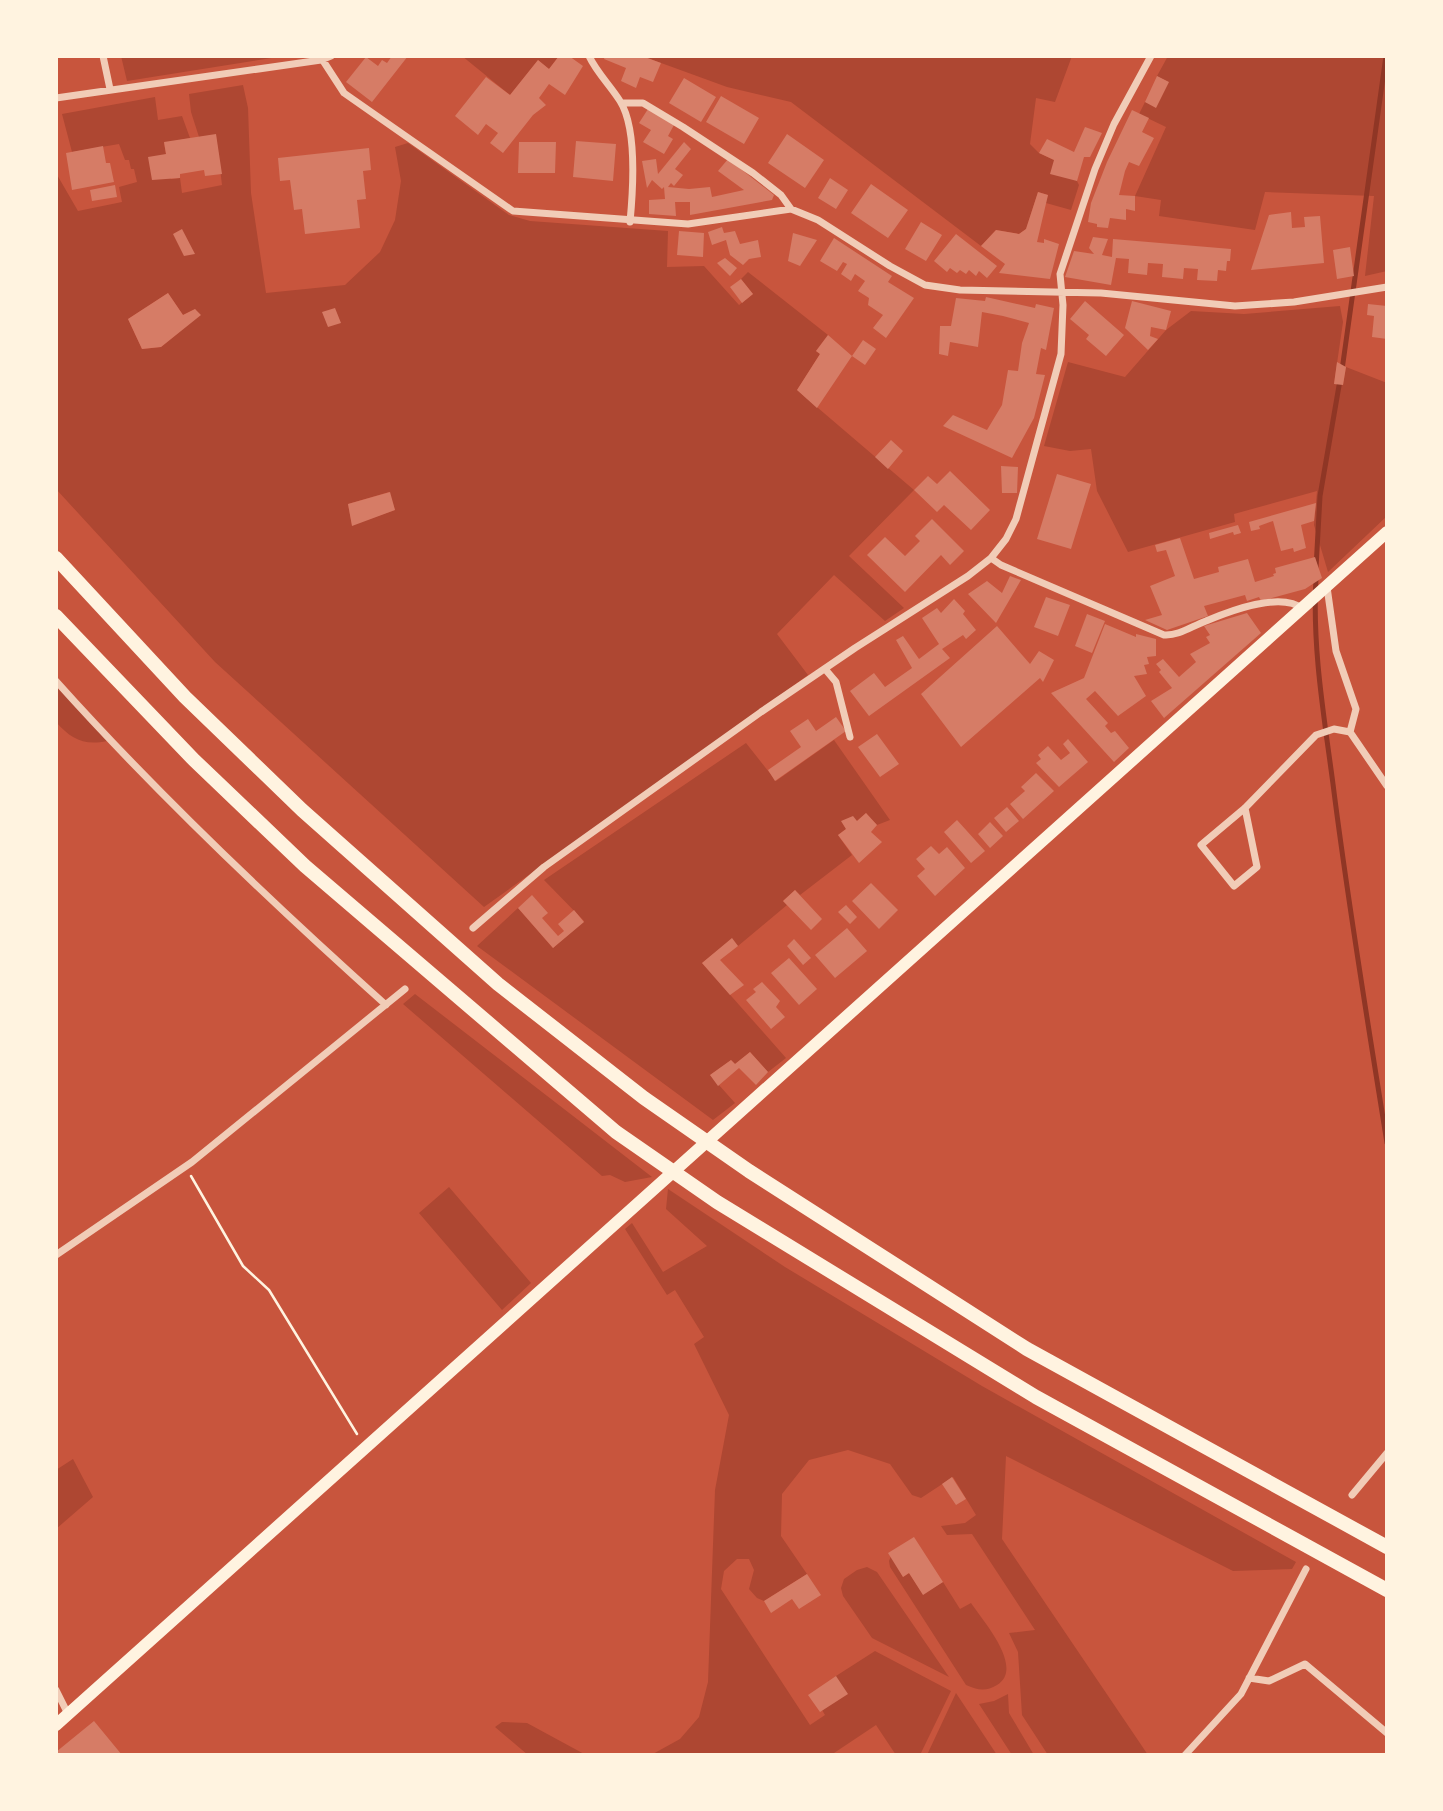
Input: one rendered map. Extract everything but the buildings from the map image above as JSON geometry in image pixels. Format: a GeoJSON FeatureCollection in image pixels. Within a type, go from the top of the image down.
{"type":"FeatureCollection","features":[{"type":"Feature","properties":{"kind":"highway"},"geometry":{"type":"LineString","coordinates":[[56,558],[185,696],[302,810],[498,984],[645,1098],[749,1171],[1027,1349],[1387,1548]]}},
{"type":"Feature","properties":{"kind":"highway"},"geometry":{"type":"LineString","coordinates":[[56,616],[194,760],[305,866],[616,1132],[717,1202],[1036,1397],[1387,1590]]}},
{"type":"Feature","properties":{"kind":"main road"},"geometry":{"type":"LineString","coordinates":[[56,1725],[1387,532]]}},
{"type":"Feature","properties":{"kind":"street"},"geometry":{"type":"LineString","coordinates":[[103,56],[110,89]]}},
{"type":"Feature","properties":{"kind":"street"},"geometry":{"type":"LineString","coordinates":[[56,98],[331,56]]}},
{"type":"Feature","properties":{"kind":"street"},"geometry":{"type":"LineString","coordinates":[[589,56],[596,71],[622,103],[631,137],[633,192],[630,222]]}},
{"type":"Feature","properties":{"kind":"street"},"geometry":{"type":"LineString","coordinates":[[473,928],[544,867],[825,668],[968,576],[991,558],[1006,539],[1016,519],[1034,460],[1061,354],[1060,274],[1095,169],[1114,124],[1151,56]]}},
{"type":"Feature","properties":{"kind":"street"},"geometry":{"type":"LineString","coordinates":[[320,58],[344,93],[513,211],[630,222],[688,224],[791,209],[818,220],[925,285],[960,290],[1101,293],[1235,306],[1306,301],[1387,288]]}},
{"type":"Feature","properties":{"kind":"street"},"geometry":{"type":"LineString","coordinates":[[622,103],[643,103],[683,127],[753,173],[781,195],[791,209]]}},
{"type":"Feature","properties":{"kind":"street"},"geometry":{"type":"LineString","coordinates":[[991,558],[1001,565],[1164,635],[1174,635],[1222,615],[1262,604],[1289,602],[1303,609]]}},
{"type":"Feature","properties":{"kind":"street"},"geometry":{"type":"LineString","coordinates":[[1327,587],[1336,651],[1356,709],[1350,732]]}},
{"type":"Feature","properties":{"kind":"street"},"geometry":{"type":"LineString","coordinates":[[825,668],[836,682],[850,737]]}},
{"type":"Feature","properties":{"kind":"street"},"geometry":{"type":"LineString","coordinates":[[56,681],[193,824],[289,918],[386,1005]]}},
{"type":"Feature","properties":{"kind":"street"},"geometry":{"type":"LineString","coordinates":[[1245,808],[1257,867],[1234,886],[1201,845],[1245,808],[1316,736],[1334,729],[1350,732],[1387,786]]}},
{"type":"Feature","properties":{"kind":"street"},"geometry":{"type":"LineString","coordinates":[[56,1255],[185,1166],[405,989]]}},
{"type":"Feature","properties":{"kind":"street"},"geometry":{"type":"LineString","coordinates":[[1352,1495],[1387,1453]]}},
{"type":"Feature","properties":{"kind":"street"},"geometry":{"type":"LineString","coordinates":[[1185,1755],[1241,1694],[1306,1569]]}},
{"type":"Feature","properties":{"kind":"street"},"geometry":{"type":"LineString","coordinates":[[1249,1678],[1269,1681],[1305,1664],[1387,1733]]}},
{"type":"Feature","properties":{"kind":"street"},"geometry":{"type":"LineString","coordinates":[[56,1690],[69,1715]]}},
{"type":"Feature","properties":{"kind":"path"},"geometry":{"type":"LineString","coordinates":[[185,1166],[243,1266],[269,1290],[368,1447]]}},
{"type":"Feature","properties":{"kind":"shaded area"},"geometry":{"type":"Polygon","coordinates":[[[121,56],[284,56],[127,81],[121,56]]]}},
{"type":"Feature","properties":{"kind":"shaded area"},"geometry":{"type":"Polygon","coordinates":[[[462,56],[559,56],[549,69],[538,60],[510,95],[462,56]]]}},
{"type":"Feature","properties":{"kind":"shaded area"},"geometry":{"type":"Polygon","coordinates":[[[642,56],[1072,56],[1055,102],[1036,98],[1030,144],[1039,153],[1054,160],[1077,181],[1079,185],[1071,210],[1046,203],[1048,195],[1038,192],[1026,229],[1019,234],[996,230],[981,246],[791,102],[727,87],[642,56]]]}},
{"type":"Feature","properties":{"kind":"shaded area"},"geometry":{"type":"Polygon","coordinates":[[[1168,56],[1387,56],[1387,271],[1365,276],[1374,196],[1265,192],[1255,230],[1159,216],[1161,200],[1135,196],[1166,127],[1139,114],[1145,102],[1156,107],[1168,82],[1157,76],[1168,56]]]}},
{"type":"Feature","properties":{"kind":"shaded area"},"geometry":{"type":"Polygon","coordinates":[[[243,85],[248,108],[251,193],[266,293],[345,285],[380,252],[395,220],[401,181],[395,147],[408,143],[509,215],[530,221],[668,231],[667,267],[704,266],[739,305],[753,294],[741,279],[748,272],[828,335],[816,351],[820,354],[797,390],[914,490],[849,556],[904,608],[885,621],[834,575],[777,634],[808,675],[484,907],[215,662],[56,489],[56,173],[78,211],[122,202],[119,187],[137,182],[134,169],[131,169],[129,160],[125,160],[119,144],[72,152],[62,114],[155,97],[158,120],[182,116],[190,138],[164,143],[171,179],[180,178],[182,193],[222,185],[216,135],[199,137],[191,112],[189,94],[243,85]],[[168,293],[128,319],[142,349],[161,347],[200,315],[195,309],[183,315],[168,293]],[[389,492],[348,504],[352,525],[395,510],[389,492]]]}},
{"type":"Feature","properties":{"kind":"shaded area"},"geometry":{"type":"Polygon","coordinates":[[[1340,306],[1343,322],[1334,384],[1343,385],[1346,367],[1387,383],[1387,516],[1328,572],[1314,525],[1317,491],[1234,514],[1235,522],[1128,552],[1097,491],[1091,449],[1070,451],[1044,446],[1068,362],[1125,377],[1166,330],[1191,311],[1244,314],[1340,306]]]}},
{"type":"Feature","properties":{"kind":"shaded area"},"geometry":{"type":"Polygon","coordinates":[[[56,685],[107,741],[91,743],[78,740],[56,722],[56,685]]]}},
{"type":"Feature","properties":{"kind":"shaded area"},"geometry":{"type":"Polygon","coordinates":[[[834,740],[890,820],[877,825],[866,813],[857,821],[842,822],[846,829],[838,835],[852,855],[800,895],[795,890],[783,901],[787,905],[738,946],[732,939],[702,963],[786,1058],[768,1072],[750,1052],[735,1064],[731,1060],[710,1075],[735,1103],[713,1120],[477,946],[518,908],[553,948],[584,921],[544,880],[746,743],[776,781],[834,740]]]}},
{"type":"Feature","properties":{"kind":"shaded area"},"geometry":{"type":"Polygon","coordinates":[[[415,994],[652,1177],[625,1182],[610,1175],[602,1176],[403,1004],[415,994]]]}},
{"type":"Feature","properties":{"kind":"shaded area"},"geometry":{"type":"Polygon","coordinates":[[[449,1187],[531,1283],[502,1310],[419,1213],[449,1187]]]}},
{"type":"Feature","properties":{"kind":"shaded area"},"geometry":{"type":"Polygon","coordinates":[[[668,1189],[785,1267],[982,1386],[1296,1562],[1292,1569],[1233,1571],[1006,1456],[1002,1539],[1148,1755],[1048,1755],[1022,1715],[1018,1652],[1009,1633],[1035,1630],[972,1534],[947,1535],[941,1526],[965,1523],[976,1515],[953,1477],[921,1498],[912,1495],[890,1464],[848,1450],[809,1460],[782,1494],[781,1536],[807,1574],[764,1601],[749,1589],[754,1570],[749,1559],[737,1559],[724,1571],[721,1589],[810,1725],[825,1715],[822,1710],[836,1676],[875,1651],[951,1691],[920,1755],[896,1755],[876,1725],[831,1755],[651,1755],[680,1739],[699,1717],[708,1682],[715,1490],[729,1415],[694,1344],[704,1337],[675,1290],[667,1295],[625,1229],[632,1223],[663,1272],[707,1246],[666,1209],[668,1189]]]}},
{"type":"Feature","properties":{"kind":"shaded area"},"geometry":{"type":"Polygon","coordinates":[[[73,1459],[93,1497],[56,1529],[56,1470],[73,1459]]]}},
{"type":"Feature","properties":{"kind":"shaded area"},"geometry":{"type":"Polygon","coordinates":[[[891,1556],[903,1577],[909,1573],[923,1594],[943,1582],[960,1609],[971,1603],[992,1632],[1004,1656],[1004,1677],[997,1685],[982,1690],[966,1685],[890,1567],[891,1556]]]}},
{"type":"Feature","properties":{"kind":"shaded area"},"geometry":{"type":"Polygon","coordinates":[[[867,1567],[877,1572],[949,1677],[872,1638],[843,1596],[841,1588],[844,1579],[867,1567]]]}},
{"type":"Feature","properties":{"kind":"shaded area"},"geometry":{"type":"Polygon","coordinates":[[[956,1693],[997,1755],[927,1755],[956,1693]]]}},
{"type":"Feature","properties":{"kind":"shaded area"},"geometry":{"type":"Polygon","coordinates":[[[1008,1694],[1009,1713],[1034,1755],[1012,1755],[979,1704],[1008,1694]]]}},
{"type":"Feature","properties":{"kind":"shaded area"},"geometry":{"type":"Polygon","coordinates":[[[502,1722],[527,1723],[586,1755],[528,1755],[495,1727],[502,1722]]]}},
{"type":"Feature","properties":{"kind":"waterway"},"geometry":{"type":"LineString","coordinates":[[1342,370],[1386,56]]}},
{"type":"Feature","properties":{"kind":"waterway"},"geometry":{"type":"LineString","coordinates":[[1316,568],[1320,496],[1340,380]]}},
{"type":"Feature","properties":{"kind":"waterway"},"geometry":{"type":"LineString","coordinates":[[1316,578],[1317,656],[1323,707],[1387,1143]]}}]}
